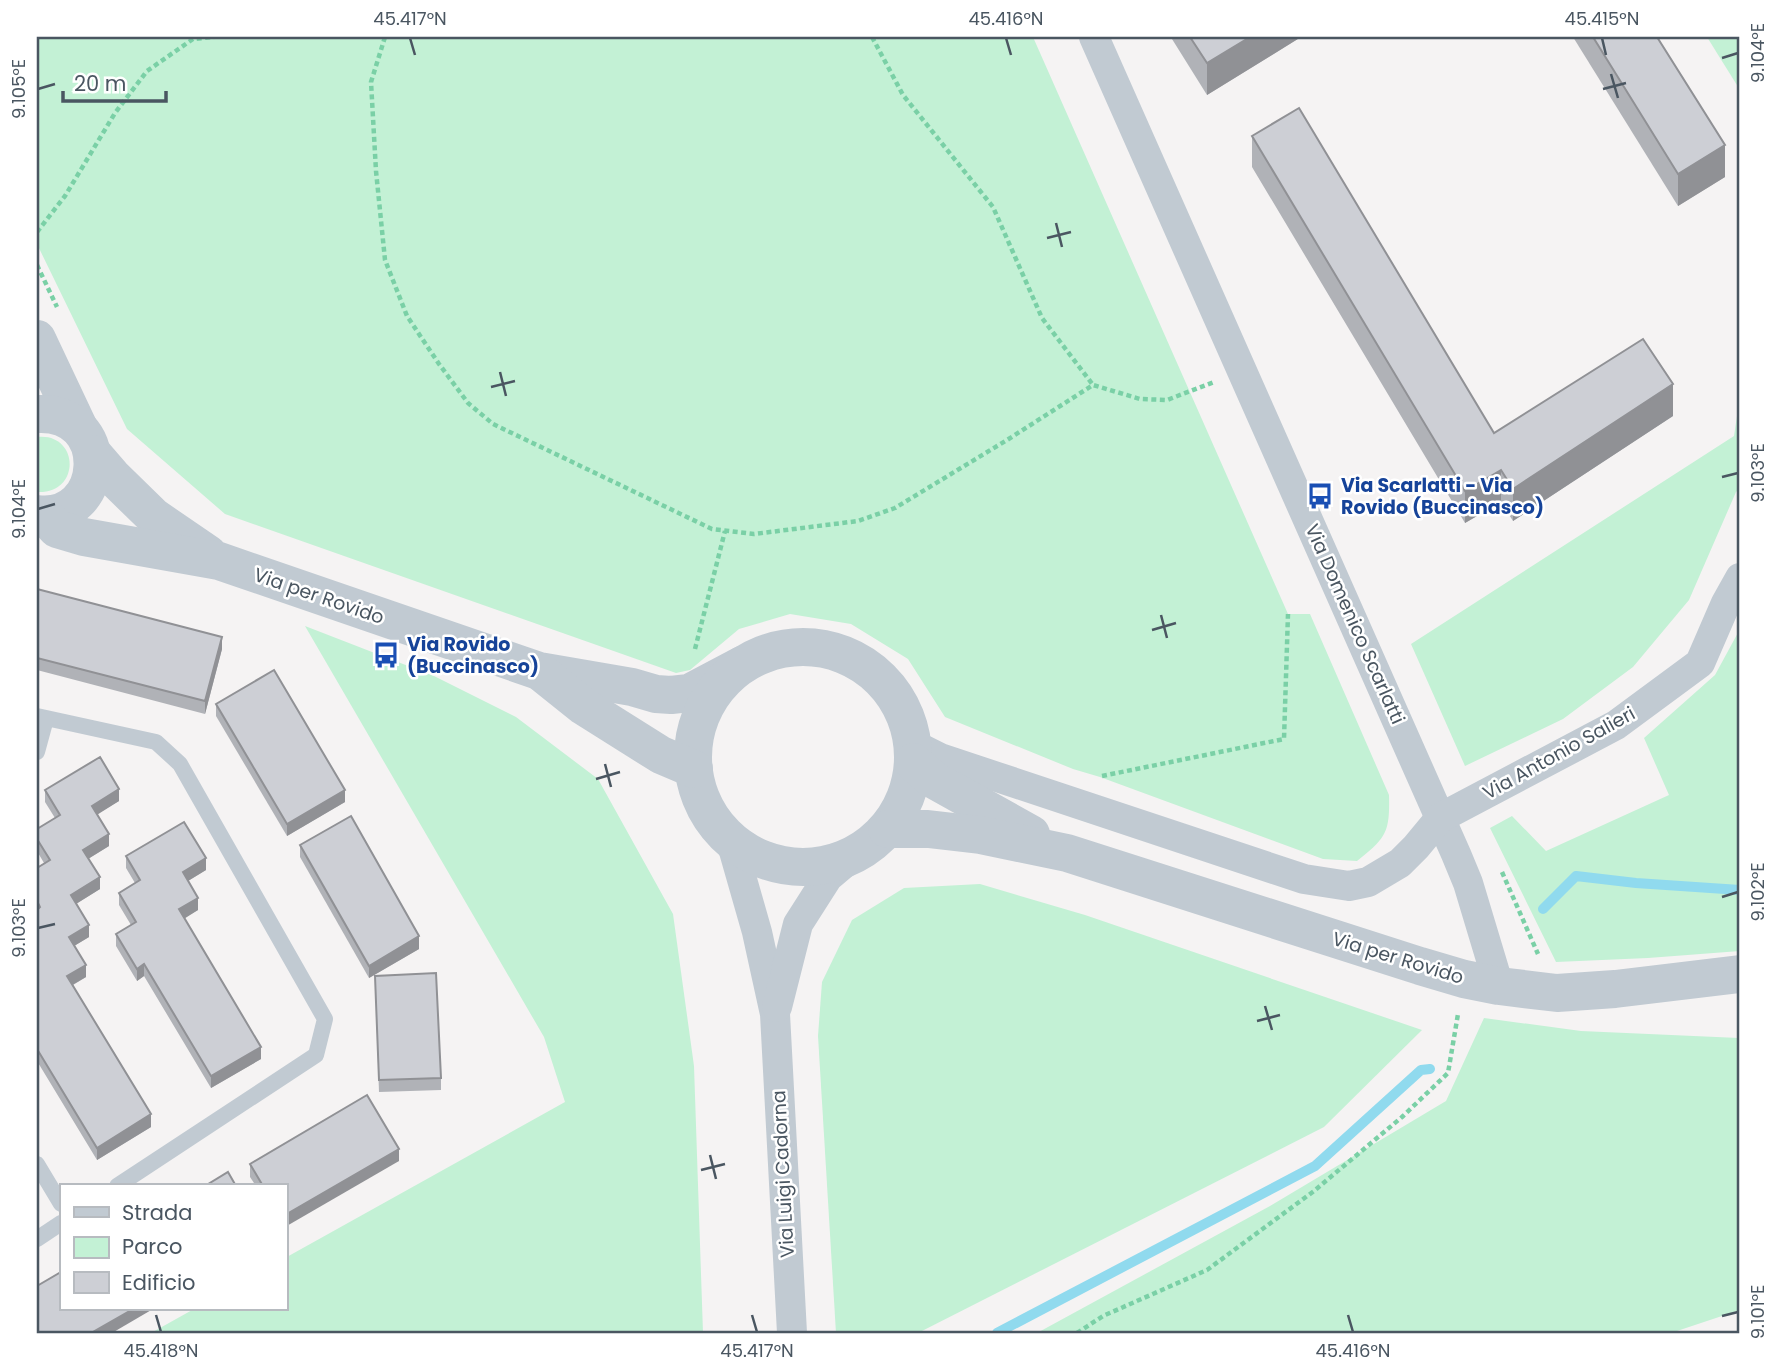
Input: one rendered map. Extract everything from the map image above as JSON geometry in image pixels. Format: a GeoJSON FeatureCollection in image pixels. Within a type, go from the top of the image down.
{"type":"FeatureCollection","features":[{"type":"Feature","properties":{"kind":"street","name":"Via Domenico Scarlatti"},"geometry":{"type":"LineString","coordinates":[[1094,37],[1468,883],[1482,982]]}},
{"type":"Feature","properties":{"kind":"street"},"geometry":{"type":"LineString","coordinates":[[40,514],[57,513],[71,506],[82,496],[94,469],[48,325]]}},
{"type":"Feature","properties":{"kind":"street"},"geometry":{"type":"LineString","coordinates":[[37,414],[53,414],[67,419],[86,441]]}},
{"type":"Feature","properties":{"kind":"street","name":"Via per Rovido"},"geometry":{"type":"LineString","coordinates":[[86,441],[112,476],[154,517],[219,561]]}},
{"type":"Feature","properties":{"kind":"street","name":"Via per Rovido"},"geometry":{"type":"LineString","coordinates":[[40,514],[57,529],[84,537],[219,561],[539,671],[671,695],[689,693],[741,666]]}},
{"type":"Feature","properties":{"kind":"street","name":"Via Antonio Salieri"},"geometry":{"type":"LineString","coordinates":[[1440,818],[1616,725],[1700,663],[1740,578]]}},
{"type":"Feature","properties":{"kind":"street"},"geometry":{"type":"LineString","coordinates":[[797,647],[826,649],[854,659],[878,676],[897,699],[909,726],[912,753],[905,798],[887,829],[854,855],[824,865],[791,867],[759,859],[731,841],[713,820],[699,796],[694,769],[694,739],[703,710],[719,685],[741,666],[768,652],[797,647]]}},
{"type":"Feature","properties":{"kind":"street","name":"Via per Rovido"},"geometry":{"type":"LineString","coordinates":[[539,671],[583,706],[661,755],[694,769]]}},
{"type":"Feature","properties":{"kind":"street"},"geometry":{"type":"LineString","coordinates":[[912,753],[940,758],[1304,879],[1349,886],[1368,882],[1400,863],[1440,818]]}},
{"type":"Feature","properties":{"kind":"street","name":"Via per Rovido"},"geometry":{"type":"LineString","coordinates":[[912,753],[934,780],[1067,853]]}},
{"type":"Feature","properties":{"kind":"street","name":"Via per Rovido"},"geometry":{"type":"LineString","coordinates":[[887,829],[928,829],[979,835],[1067,853],[1482,982],[1557,993],[1740,974]]}},
{"type":"Feature","properties":{"kind":"street","name":"Via Luigi Cadorna"},"geometry":{"type":"LineString","coordinates":[[731,841],[757,932],[775,1014],[792,1333]]}},
{"type":"Feature","properties":{"kind":"street","name":"Via Luigi Cadorna"},"geometry":{"type":"LineString","coordinates":[[775,1014],[798,924],[828,877],[854,855]]}},
{"type":"Feature","properties":{"kind":"lane"},"geometry":{"type":"LineString","coordinates":[[37,752],[41,718],[156,742],[180,764],[325,1019],[316,1055],[120,1184]]}},
{"type":"Feature","properties":{"kind":"lane"},"geometry":{"type":"LineString","coordinates":[[37,1164],[60,1202]]}},
{"type":"Feature","properties":{"kind":"lane"},"geometry":{"type":"LineString","coordinates":[[37,1239],[60,1224]]}},
{"type":"Feature","properties":{"kind":"path"},"geometry":{"type":"LineString","coordinates":[[37,232],[65,196],[115,113],[148,71],[193,38],[214,37]]}},
{"type":"Feature","properties":{"kind":"path"},"geometry":{"type":"LineString","coordinates":[[385,37],[371,82],[385,260],[407,316],[468,403],[493,424],[712,529],[754,534],[858,521],[895,508],[1093,385]]}},
{"type":"Feature","properties":{"kind":"path"},"geometry":{"type":"LineString","coordinates":[[872,37],[903,96],[993,207],[1042,318],[1093,385],[1140,399],[1167,400],[1242,371]]}},
{"type":"Feature","properties":{"kind":"path"},"geometry":{"type":"LineString","coordinates":[[37,265],[48,325]]}},
{"type":"Feature","properties":{"kind":"path"},"geometry":{"type":"LineString","coordinates":[[693,657],[724,531]]}},
{"type":"Feature","properties":{"kind":"path"},"geometry":{"type":"LineString","coordinates":[[1100,777],[1284,739],[1289,614]]}},
{"type":"Feature","properties":{"kind":"path"},"geometry":{"type":"LineString","coordinates":[[1077,1333],[1103,1316],[1208,1270],[1314,1191],[1402,1116],[1448,1073],[1482,982]]}},
{"type":"Feature","properties":{"kind":"green space"},"geometry":{"type":"Polygon","coordinates":[[[37,37],[1033,37],[1288,614],[1310,614],[1389,795],[1384,834],[1357,861],[1323,859],[1073,769],[945,717],[908,659],[851,624],[790,614],[739,629],[690,670],[676,673],[225,514],[127,429],[37,244],[37,37]]]}},
{"type":"Feature","properties":{"kind":"green space"},"geometry":{"type":"Polygon","coordinates":[[[1707,37],[1740,37],[1740,90],[1707,37]]]}},
{"type":"Feature","properties":{"kind":"green space"},"geometry":{"type":"Polygon","coordinates":[[[1740,396],[1740,488],[1689,600],[1633,667],[1563,719],[1465,766],[1411,644],[1734,436],[1740,396]]]}},
{"type":"Feature","properties":{"kind":"green space"},"geometry":{"type":"Polygon","coordinates":[[[37,437],[51,438],[61,444],[70,463],[62,484],[52,490],[37,492],[37,437]]]}},
{"type":"Feature","properties":{"kind":"green space"},"geometry":{"type":"Polygon","coordinates":[[[305,626],[434,676],[516,717],[598,779],[673,914],[694,1066],[703,1333],[151,1333],[192,1310],[287,1310],[287,1257],[565,1102],[544,1037],[305,626]]]}},
{"type":"Feature","properties":{"kind":"green space"},"geometry":{"type":"Polygon","coordinates":[[[1740,629],[1740,951],[1556,962],[1490,828],[1512,816],[1546,851],[1669,795],[1644,738],[1715,675],[1740,629]]]}},
{"type":"Feature","properties":{"kind":"green space"},"geometry":{"type":"Polygon","coordinates":[[[980,884],[1085,915],[1422,1030],[1324,1127],[918,1333],[836,1333],[818,1036],[822,982],[852,920],[904,888],[980,884]]]}},
{"type":"Feature","properties":{"kind":"green space"},"geometry":{"type":"Polygon","coordinates":[[[1484,1018],[1581,1031],[1739,1038],[1740,1310],[1671,1333],[1037,1333],[1270,1206],[1446,1101],[1484,1018]]]}},
{"type":"Feature","properties":{"kind":"building"},"geometry":{"type":"Polygon","coordinates":[[[1190,37],[1250,37],[1207,63],[1190,37]]]}},
{"type":"Feature","properties":{"kind":"building"},"geometry":{"type":"Polygon","coordinates":[[[1593,37],[1657,37],[1725,145],[1678,174],[1593,37]]]}},
{"type":"Feature","properties":{"kind":"building"},"geometry":{"type":"Polygon","coordinates":[[[1299,108],[1494,433],[1643,339],[1673,384],[1513,489],[1501,470],[1465,491],[1252,136],[1299,108]]]}},
{"type":"Feature","properties":{"kind":"building"},"geometry":{"type":"Polygon","coordinates":[[[37,589],[222,637],[205,701],[37,658],[37,589]]]}},
{"type":"Feature","properties":{"kind":"building"},"geometry":{"type":"Polygon","coordinates":[[[274,670],[345,790],[287,824],[216,704],[274,670]]]}},
{"type":"Feature","properties":{"kind":"building"},"geometry":{"type":"Polygon","coordinates":[[[100,757],[119,789],[92,806],[109,834],[83,850],[100,877],[71,895],[89,925],[69,937],[86,965],[67,976],[151,1114],[97,1148],[37,1049],[37,910],[40,907],[37,901],[37,868],[50,860],[37,839],[37,829],[60,815],[45,790],[100,757]]]}},
{"type":"Feature","properties":{"kind":"building"},"geometry":{"type":"Polygon","coordinates":[[[351,816],[419,936],[369,966],[300,845],[351,816]]]}},
{"type":"Feature","properties":{"kind":"building"},"geometry":{"type":"Polygon","coordinates":[[[184,822],[206,858],[183,872],[198,898],[179,909],[261,1047],[211,1076],[144,964],[137,969],[116,934],[136,922],[119,893],[140,880],[126,856],[184,822]]]}},
{"type":"Feature","properties":{"kind":"building"},"geometry":{"type":"Polygon","coordinates":[[[436,973],[441,1078],[379,1080],[375,976],[436,973]]]}},
{"type":"Feature","properties":{"kind":"building"},"geometry":{"type":"Polygon","coordinates":[[[367,1095],[399,1149],[287,1214],[287,1184],[262,1184],[250,1164],[367,1095]]]}},
{"type":"Feature","properties":{"kind":"building"},"geometry":{"type":"Polygon","coordinates":[[[228,1172],[235,1184],[208,1184],[228,1172]]]}},
{"type":"Feature","properties":{"kind":"building"},"geometry":{"type":"Polygon","coordinates":[[[60,1273],[60,1310],[131,1310],[91,1333],[37,1333],[37,1286],[60,1273]]]}},
{"type":"Feature","properties":{"kind":"waterway"},"geometry":{"type":"LineString","coordinates":[[1543,909],[1576,876],[1740,890]]}},
{"type":"Feature","properties":{"kind":"waterway"},"geometry":{"type":"LineString","coordinates":[[997,1333],[1315,1166],[1421,1070],[1430,1069]]}},
{"type":"Feature","properties":{"kind":"place","name":"Via Scarlatti - Via Rovido (Buccinasco)"},"geometry":{"type":"Point","coordinates":[1320,496]}},
{"type":"Feature","properties":{"kind":"place","name":"Via Rovido (Buccinasco)"},"geometry":{"type":"Point","coordinates":[386,655]}}]}
